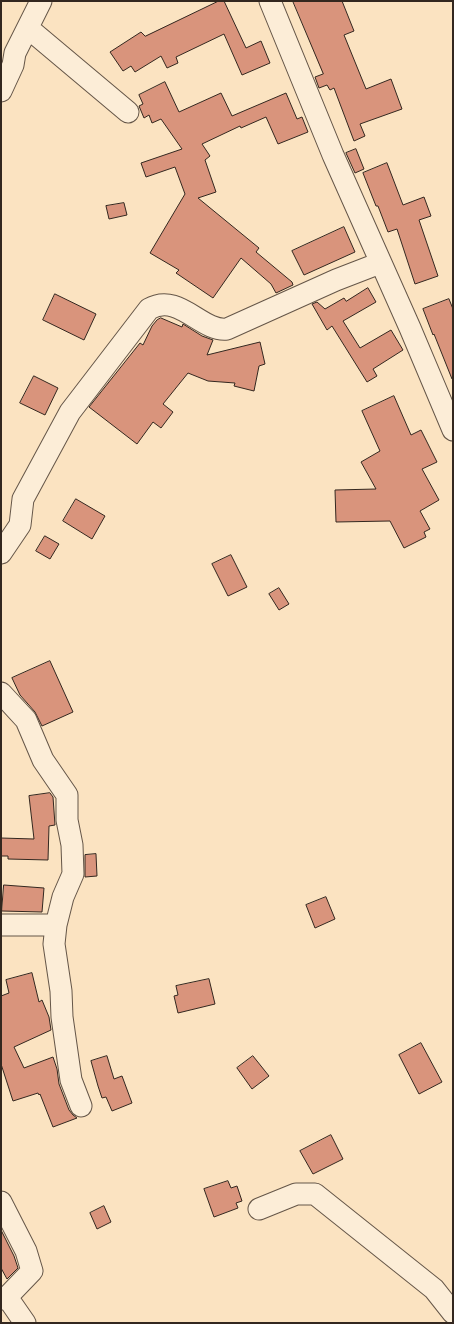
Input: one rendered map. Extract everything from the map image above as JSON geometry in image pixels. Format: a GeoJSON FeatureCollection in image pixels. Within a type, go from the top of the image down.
{"type":"FeatureCollection","features":[{"type":"Feature","properties":{"kind":"street"},"geometry":{"type":"LineString","coordinates":[[1,91],[13,65],[8,54],[28,28],[41,1]]}},
{"type":"Feature","properties":{"kind":"street"},"geometry":{"type":"LineString","coordinates":[[270,1],[314,111],[453,430]]}},
{"type":"Feature","properties":{"kind":"street"},"geometry":{"type":"LineString","coordinates":[[28,28],[128,112]]}},
{"type":"Feature","properties":{"kind":"street"},"geometry":{"type":"LineString","coordinates":[[1,553],[20,525],[22,499],[70,412],[149,309],[161,305],[172,306],[220,330],[227,329],[336,280],[380,263]]}},
{"type":"Feature","properties":{"kind":"street"},"geometry":{"type":"LineString","coordinates":[[1,692],[26,720],[43,760],[67,795],[66,820],[72,845],[72,874],[63,897],[56,925],[54,944],[71,1080],[81,1106]]}},
{"type":"Feature","properties":{"kind":"street"},"geometry":{"type":"LineString","coordinates":[[1,925],[56,925]]}},
{"type":"Feature","properties":{"kind":"street"},"geometry":{"type":"LineString","coordinates":[[259,1209],[296,1194],[315,1194],[434,1289],[453,1313]]}},
{"type":"Feature","properties":{"kind":"street"},"geometry":{"type":"LineString","coordinates":[[1,1202],[26,1251],[32,1271],[4,1298],[25,1323]]}},
{"type":"Feature","properties":{"kind":"building"},"geometry":{"type":"Polygon","coordinates":[[[219,1],[224,1],[246,48],[261,41],[270,63],[242,75],[224,34],[176,57],[178,63],[167,68],[161,56],[135,72],[131,66],[123,71],[110,52],[141,32],[145,36],[219,1]]]}},
{"type":"Feature","properties":{"kind":"building"},"geometry":{"type":"Polygon","coordinates":[[[293,1],[342,1],[354,31],[344,35],[366,89],[391,79],[402,109],[360,124],[365,136],[354,141],[334,88],[330,90],[327,85],[319,88],[315,77],[323,74],[293,1]]]}},
{"type":"Feature","properties":{"kind":"building"},"geometry":{"type":"Polygon","coordinates":[[[165,82],[179,112],[221,93],[232,116],[286,93],[297,119],[302,117],[308,132],[278,144],[266,117],[241,128],[240,126],[202,144],[210,156],[205,160],[216,192],[198,198],[259,248],[256,252],[292,282],[293,285],[276,293],[271,284],[241,258],[213,298],[176,273],[179,270],[150,253],[185,194],[175,167],[146,177],[141,163],[182,149],[161,119],[152,123],[149,115],[144,118],[139,106],[143,104],[139,95],[165,82]]]}},
{"type":"Feature","properties":{"kind":"building"},"geometry":{"type":"Polygon","coordinates":[[[356,149],[364,169],[355,173],[346,153],[356,149]]]}},
{"type":"Feature","properties":{"kind":"building"},"geometry":{"type":"Polygon","coordinates":[[[387,163],[403,205],[424,197],[431,216],[419,220],[438,276],[415,284],[397,229],[388,232],[363,173],[387,163]]]}},
{"type":"Feature","properties":{"kind":"building"},"geometry":{"type":"Polygon","coordinates":[[[124,203],[127,215],[109,219],[106,206],[124,203]]]}},
{"type":"Feature","properties":{"kind":"building"},"geometry":{"type":"Polygon","coordinates":[[[344,227],[355,252],[304,275],[292,251],[344,227]]]}},
{"type":"Feature","properties":{"kind":"building"},"geometry":{"type":"Polygon","coordinates":[[[368,288],[376,302],[343,321],[360,348],[391,330],[403,350],[373,369],[377,376],[367,382],[332,326],[327,330],[312,304],[317,302],[325,309],[344,298],[346,301],[368,288]]]}},
{"type":"Feature","properties":{"kind":"building"},"geometry":{"type":"Polygon","coordinates":[[[55,294],[96,314],[84,340],[43,320],[55,294]]]}},
{"type":"Feature","properties":{"kind":"building"},"geometry":{"type":"Polygon","coordinates":[[[449,299],[453,309],[453,379],[423,309],[449,299]]]}},
{"type":"Feature","properties":{"kind":"building"},"geometry":{"type":"Polygon","coordinates":[[[161,318],[182,327],[183,324],[202,336],[213,340],[207,355],[260,342],[265,364],[259,366],[254,391],[234,386],[235,383],[208,381],[188,373],[163,404],[173,412],[161,428],[153,422],[137,444],[89,407],[140,343],[143,345],[152,326],[161,318]]]}},
{"type":"Feature","properties":{"kind":"building"},"geometry":{"type":"Polygon","coordinates":[[[34,376],[58,388],[45,415],[20,403],[34,376]]]}},
{"type":"Feature","properties":{"kind":"building"},"geometry":{"type":"Polygon","coordinates":[[[394,396],[411,435],[421,430],[437,462],[422,469],[439,500],[420,511],[430,529],[424,532],[426,537],[404,548],[390,521],[336,522],[335,490],[376,489],[361,462],[380,451],[362,411],[394,396]]]}},
{"type":"Feature","properties":{"kind":"building"},"geometry":{"type":"Polygon","coordinates":[[[76,499],[105,516],[92,539],[63,521],[76,499]]]}},
{"type":"Feature","properties":{"kind":"building"},"geometry":{"type":"Polygon","coordinates":[[[45,536],[59,544],[50,559],[36,551],[45,536]]]}},
{"type":"Feature","properties":{"kind":"building"},"geometry":{"type":"Polygon","coordinates":[[[231,555],[247,587],[228,596],[212,564],[231,555]]]}},
{"type":"Feature","properties":{"kind":"building"},"geometry":{"type":"Polygon","coordinates":[[[279,588],[289,604],[279,610],[269,594],[279,588]]]}},
{"type":"Feature","properties":{"kind":"building"},"geometry":{"type":"Polygon","coordinates":[[[50,661],[73,712],[42,726],[35,712],[20,695],[12,678],[50,661]]]}},
{"type":"Feature","properties":{"kind":"building"},"geometry":{"type":"Polygon","coordinates":[[[50,793],[53,797],[55,825],[49,826],[48,860],[8,859],[8,856],[1,856],[1,838],[34,839],[29,796],[50,793]]]}},
{"type":"Feature","properties":{"kind":"building"},"geometry":{"type":"Polygon","coordinates":[[[96,854],[97,876],[85,877],[85,855],[96,854]]]}},
{"type":"Feature","properties":{"kind":"building"},"geometry":{"type":"Polygon","coordinates":[[[4,885],[44,888],[42,912],[2,911],[4,885]]]}},
{"type":"Feature","properties":{"kind":"building"},"geometry":{"type":"Polygon","coordinates":[[[326,897],[335,919],[315,928],[306,905],[326,897]]]}},
{"type":"Feature","properties":{"kind":"building"},"geometry":{"type":"Polygon","coordinates":[[[32,973],[39,1002],[42,1000],[49,1017],[51,1030],[14,1047],[24,1068],[53,1057],[59,1084],[69,1110],[77,1118],[53,1127],[40,1094],[13,1101],[1,1064],[1,996],[9,993],[6,980],[32,973]]]}},
{"type":"Feature","properties":{"kind":"building"},"geometry":{"type":"Polygon","coordinates":[[[209,979],[215,1004],[178,1013],[174,996],[178,995],[176,986],[209,979]]]}},
{"type":"Feature","properties":{"kind":"building"},"geometry":{"type":"Polygon","coordinates":[[[421,1043],[442,1082],[419,1094],[399,1055],[421,1043]]]}},
{"type":"Feature","properties":{"kind":"building"},"geometry":{"type":"Polygon","coordinates":[[[107,1056],[114,1079],[122,1076],[132,1103],[112,1111],[106,1097],[102,1098],[91,1061],[107,1056]]]}},
{"type":"Feature","properties":{"kind":"building"},"geometry":{"type":"Polygon","coordinates":[[[253,1056],[269,1076],[252,1089],[237,1068],[253,1056]]]}},
{"type":"Feature","properties":{"kind":"building"},"geometry":{"type":"Polygon","coordinates":[[[331,1135],[343,1159],[313,1174],[300,1151],[331,1135]]]}},
{"type":"Feature","properties":{"kind":"building"},"geometry":{"type":"Polygon","coordinates":[[[228,1181],[231,1188],[237,1186],[242,1201],[236,1203],[238,1208],[214,1217],[204,1189],[228,1181]]]}},
{"type":"Feature","properties":{"kind":"building"},"geometry":{"type":"Polygon","coordinates":[[[104,1206],[111,1222],[97,1229],[90,1213],[104,1206]]]}},
{"type":"Feature","properties":{"kind":"building"},"geometry":{"type":"Polygon","coordinates":[[[1,1230],[18,1268],[7,1279],[1,1268],[1,1230]]]}}]}
